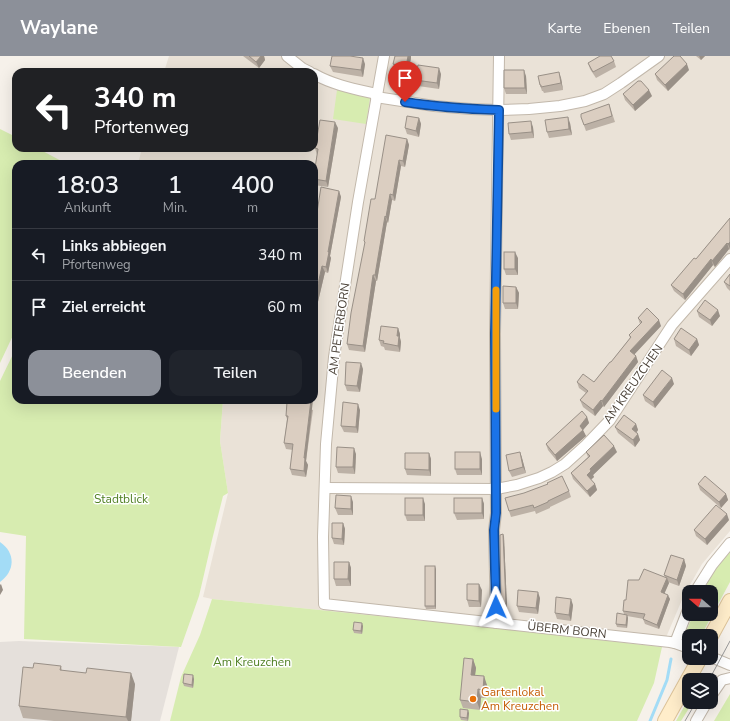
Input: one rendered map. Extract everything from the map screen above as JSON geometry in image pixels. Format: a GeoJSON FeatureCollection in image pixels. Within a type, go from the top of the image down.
{"type":"FeatureCollection","features":[{"type":"Feature","properties":{"kind":"main road"},"geometry":{"type":"LineString","coordinates":[[715,629],[730,602]]}},
{"type":"Feature","properties":{"kind":"main road"},"geometry":{"type":"LineString","coordinates":[[665,721],[696,665]]}},
{"type":"Feature","properties":{"kind":"street"},"geometry":{"type":"LineString","coordinates":[[287,56],[302,68]]}},
{"type":"Feature","properties":{"kind":"street","name":"AM PETERBORN"},"geometry":{"type":"LineString","coordinates":[[324,604],[323,537],[326,444],[334,357],[358,202],[384,56]]}},
{"type":"Feature","properties":{"kind":"street"},"geometry":{"type":"LineString","coordinates":[[496,622],[494,530],[496,513],[495,334],[500,56]]}},
{"type":"Feature","properties":{"kind":"street"},"geometry":{"type":"LineString","coordinates":[[318,76],[332,83],[376,96],[434,106],[499,110],[529,109],[560,106],[585,101],[604,94],[659,56]]}},
{"type":"Feature","properties":{"kind":"street","name":"AM KREUZCHEN"},"geometry":{"type":"LineString","coordinates":[[325,488],[496,489],[517,485],[552,472],[565,464],[610,420],[672,325],[730,259]]}},
{"type":"Feature","properties":{"kind":"street"},"geometry":{"type":"LineString","coordinates":[[699,585],[712,565],[730,543]]}},
{"type":"Feature","properties":{"kind":"street","name":"ÜBERM BORN"},"geometry":{"type":"LineString","coordinates":[[324,604],[496,622],[675,643],[682,646]]}},
{"type":"Feature","properties":{"kind":"street"},"geometry":{"type":"LineString","coordinates":[[675,643],[684,621]]}},
{"type":"Feature","properties":{"kind":"street"},"geometry":{"type":"LineString","coordinates":[[718,661],[730,665]]}},
{"type":"Feature","properties":{"kind":"street"},"geometry":{"type":"LineString","coordinates":[[718,686],[722,680],[730,678]]}},
{"type":"Feature","properties":{"kind":"street"},"geometry":{"type":"LineString","coordinates":[[696,721],[703,709]]}},
{"type":"Feature","properties":{"kind":"shaded area"},"geometry":{"type":"Polygon","coordinates":[[[169,56],[730,56],[730,531],[702,564],[690,585],[682,585],[682,600],[662,647],[203,597],[228,493],[220,441],[223,404],[318,404],[318,160],[139,160],[141,152],[318,152],[318,68],[165,68],[169,56]]]}},
{"type":"Feature","properties":{"kind":"shaded area"},"geometry":{"type":"Polygon","coordinates":[[[19,641],[179,647],[160,721],[0,721],[0,642],[19,641]]]}},
{"type":"Feature","properties":{"kind":"green space"},"geometry":{"type":"Polygon","coordinates":[[[337,90],[370,98],[366,124],[333,119],[337,90]]]}},
{"type":"Feature","properties":{"kind":"green space"},"geometry":{"type":"Polygon","coordinates":[[[0,129],[12,135],[12,152],[44,152],[60,160],[12,160],[12,338],[0,363],[0,129]]]}},
{"type":"Feature","properties":{"kind":"green space","name":"Stadtblick"},"geometry":{"type":"Polygon","coordinates":[[[12,356],[12,404],[223,404],[220,441],[228,493],[223,496],[199,596],[181,647],[24,639],[26,536],[0,532],[0,381],[12,356]]]}},
{"type":"Feature","properties":{"kind":"green space"},"geometry":{"type":"Polygon","coordinates":[[[730,551],[730,582],[718,604],[718,585],[706,585],[712,574],[730,551]]]}},
{"type":"Feature","properties":{"kind":"green space","name":"Am Kreuzchen"},"geometry":{"type":"Polygon","coordinates":[[[212,599],[662,647],[654,683],[637,721],[170,721],[181,677],[200,635],[212,599]]]}},
{"type":"Feature","properties":{"kind":"green space"},"geometry":{"type":"Polygon","coordinates":[[[690,621],[709,621],[705,629],[687,629],[690,621]]]}},
{"type":"Feature","properties":{"kind":"green space"},"geometry":{"type":"Polygon","coordinates":[[[730,694],[730,721],[714,721],[730,694]]]}},
{"type":"Feature","properties":{"kind":"green space"},"geometry":{"type":"Polygon","coordinates":[[[683,709],[689,709],[681,721],[676,721],[683,709]]]}},
{"type":"Feature","properties":{"kind":"water"},"geometry":{"type":"Polygon","coordinates":[[[0,542],[9,551],[12,562],[9,573],[0,582],[0,542]]]}},
{"type":"Feature","properties":{"kind":"building"},"geometry":{"type":"Polygon","coordinates":[[[249,56],[261,56],[256,62],[249,56]]]}},
{"type":"Feature","properties":{"kind":"building"},"geometry":{"type":"Polygon","coordinates":[[[332,56],[363,58],[361,70],[330,66],[332,56]]]}},
{"type":"Feature","properties":{"kind":"building"},"geometry":{"type":"Polygon","coordinates":[[[395,56],[408,56],[406,67],[393,64],[395,56]]]}},
{"type":"Feature","properties":{"kind":"building"},"geometry":{"type":"Polygon","coordinates":[[[600,56],[611,56],[614,61],[593,72],[588,63],[600,56]]]}},
{"type":"Feature","properties":{"kind":"building"},"geometry":{"type":"Polygon","coordinates":[[[674,56],[680,56],[687,64],[665,85],[655,74],[674,56]]]}},
{"type":"Feature","properties":{"kind":"building"},"geometry":{"type":"Polygon","coordinates":[[[418,65],[439,68],[437,83],[415,80],[418,65]]]}},
{"type":"Feature","properties":{"kind":"building"},"geometry":{"type":"Polygon","coordinates":[[[504,70],[524,70],[525,88],[504,88],[504,70]]]}},
{"type":"Feature","properties":{"kind":"building"},"geometry":{"type":"Polygon","coordinates":[[[559,72],[561,83],[541,87],[538,76],[559,72]]]}},
{"type":"Feature","properties":{"kind":"building"},"geometry":{"type":"Polygon","coordinates":[[[638,81],[641,81],[649,90],[633,105],[623,94],[638,81]]]}},
{"type":"Feature","properties":{"kind":"building"},"geometry":{"type":"Polygon","coordinates":[[[609,104],[612,116],[584,125],[581,114],[609,104]]]}},
{"type":"Feature","properties":{"kind":"building"},"geometry":{"type":"Polygon","coordinates":[[[407,116],[419,118],[416,131],[405,128],[407,116]]]}},
{"type":"Feature","properties":{"kind":"building"},"geometry":{"type":"Polygon","coordinates":[[[568,117],[569,129],[547,132],[545,120],[568,117]]]}},
{"type":"Feature","properties":{"kind":"building"},"geometry":{"type":"Polygon","coordinates":[[[320,120],[335,122],[326,181],[318,180],[318,160],[316,160],[318,152],[318,131],[320,120]]]}},
{"type":"Feature","properties":{"kind":"building"},"geometry":{"type":"Polygon","coordinates":[[[531,121],[532,132],[509,134],[508,123],[531,121]]]}},
{"type":"Feature","properties":{"kind":"building"},"geometry":{"type":"Polygon","coordinates":[[[386,135],[407,139],[403,161],[399,160],[393,195],[390,194],[386,217],[385,216],[375,275],[373,275],[363,346],[347,344],[371,199],[375,199],[386,135]]]}},
{"type":"Feature","properties":{"kind":"building"},"geometry":{"type":"Polygon","coordinates":[[[321,187],[339,191],[326,267],[322,266],[318,284],[318,206],[321,187]]]}},
{"type":"Feature","properties":{"kind":"building"},"geometry":{"type":"Polygon","coordinates":[[[730,218],[730,242],[728,244],[727,243],[712,261],[711,259],[683,294],[671,285],[694,258],[696,259],[730,218]]]}},
{"type":"Feature","properties":{"kind":"building"},"geometry":{"type":"Polygon","coordinates":[[[504,252],[515,252],[515,269],[504,269],[504,252]]]}},
{"type":"Feature","properties":{"kind":"building"},"geometry":{"type":"Polygon","coordinates":[[[730,274],[730,286],[724,282],[730,274]]]}},
{"type":"Feature","properties":{"kind":"building"},"geometry":{"type":"Polygon","coordinates":[[[503,286],[516,287],[516,303],[503,303],[503,286]]]}},
{"type":"Feature","properties":{"kind":"building"},"geometry":{"type":"Polygon","coordinates":[[[705,300],[718,310],[710,320],[697,311],[705,300]]]}},
{"type":"Feature","properties":{"kind":"building"},"geometry":{"type":"Polygon","coordinates":[[[647,308],[659,320],[630,351],[636,356],[602,401],[601,400],[593,410],[580,400],[588,391],[577,382],[583,374],[594,382],[631,337],[629,335],[642,322],[638,318],[647,308]]]}},
{"type":"Feature","properties":{"kind":"building"},"geometry":{"type":"Polygon","coordinates":[[[381,326],[398,328],[398,346],[383,343],[384,341],[379,340],[381,326]]]}},
{"type":"Feature","properties":{"kind":"building"},"geometry":{"type":"Polygon","coordinates":[[[681,328],[697,339],[689,350],[674,339],[681,328]]]}},
{"type":"Feature","properties":{"kind":"building"},"geometry":{"type":"Polygon","coordinates":[[[346,362],[361,363],[357,386],[345,385],[346,362]]]}},
{"type":"Feature","properties":{"kind":"building"},"geometry":{"type":"Polygon","coordinates":[[[662,370],[672,378],[653,402],[643,395],[662,370]]]}},
{"type":"Feature","properties":{"kind":"building"},"geometry":{"type":"Polygon","coordinates":[[[343,402],[358,404],[356,427],[341,426],[343,402]]]}},
{"type":"Feature","properties":{"kind":"building"},"geometry":{"type":"Polygon","coordinates":[[[287,404],[311,404],[304,458],[304,471],[290,469],[293,444],[284,443],[288,416],[286,416],[287,404]]]}},
{"type":"Feature","properties":{"kind":"building"},"geometry":{"type":"Polygon","coordinates":[[[582,411],[587,417],[580,426],[583,430],[555,455],[546,444],[582,411]]]}},
{"type":"Feature","properties":{"kind":"building"},"geometry":{"type":"Polygon","coordinates":[[[624,415],[636,424],[632,429],[638,434],[633,440],[615,427],[624,415]]]}},
{"type":"Feature","properties":{"kind":"building"},"geometry":{"type":"Polygon","coordinates":[[[604,435],[614,446],[590,469],[591,471],[587,475],[595,484],[587,491],[571,473],[590,456],[586,452],[604,435]]]}},
{"type":"Feature","properties":{"kind":"building"},"geometry":{"type":"Polygon","coordinates":[[[337,447],[354,448],[353,467],[336,467],[337,447]]]}},
{"type":"Feature","properties":{"kind":"building"},"geometry":{"type":"Polygon","coordinates":[[[455,452],[480,452],[480,469],[455,469],[455,452]]]}},
{"type":"Feature","properties":{"kind":"building"},"geometry":{"type":"Polygon","coordinates":[[[520,452],[523,467],[509,471],[506,455],[520,452]]]}},
{"type":"Feature","properties":{"kind":"building"},"geometry":{"type":"Polygon","coordinates":[[[405,453],[429,453],[429,470],[405,469],[405,453]]]}},
{"type":"Feature","properties":{"kind":"building"},"geometry":{"type":"Polygon","coordinates":[[[562,476],[569,491],[534,508],[533,505],[509,511],[505,498],[548,484],[547,483],[562,476]]]}},
{"type":"Feature","properties":{"kind":"building"},"geometry":{"type":"Polygon","coordinates":[[[705,476],[726,494],[719,502],[698,484],[705,476]]]}},
{"type":"Feature","properties":{"kind":"building"},"geometry":{"type":"Polygon","coordinates":[[[336,495],[351,496],[351,509],[335,508],[336,495]]]}},
{"type":"Feature","properties":{"kind":"building"},"geometry":{"type":"Polygon","coordinates":[[[405,498],[423,498],[423,515],[405,515],[405,498]]]}},
{"type":"Feature","properties":{"kind":"building"},"geometry":{"type":"Polygon","coordinates":[[[454,498],[482,498],[482,513],[454,513],[454,498]]]}},
{"type":"Feature","properties":{"kind":"building"},"geometry":{"type":"Polygon","coordinates":[[[716,505],[727,514],[705,539],[694,530],[716,505]]]}},
{"type":"Feature","properties":{"kind":"building"},"geometry":{"type":"Polygon","coordinates":[[[332,523],[343,523],[342,539],[332,538],[332,523]]]}},
{"type":"Feature","properties":{"kind":"building"},"geometry":{"type":"Polygon","coordinates":[[[503,534],[506,604],[501,604],[500,535],[503,534]]]}},
{"type":"Feature","properties":{"kind":"building"},"geometry":{"type":"Polygon","coordinates":[[[671,555],[684,559],[677,580],[664,575],[671,555]]]}},
{"type":"Feature","properties":{"kind":"building"},"geometry":{"type":"Polygon","coordinates":[[[334,562],[349,562],[348,579],[334,579],[334,562]]]}},
{"type":"Feature","properties":{"kind":"building"},"geometry":{"type":"Polygon","coordinates":[[[425,566],[435,566],[435,606],[425,606],[425,566]]]}},
{"type":"Feature","properties":{"kind":"building"},"geometry":{"type":"Polygon","coordinates":[[[644,569],[667,578],[661,592],[668,595],[657,625],[643,619],[645,614],[623,611],[624,600],[626,600],[628,580],[639,580],[644,569]]]}},
{"type":"Feature","properties":{"kind":"building"},"geometry":{"type":"Polygon","coordinates":[[[467,584],[479,584],[479,601],[467,600],[467,584]]]}},
{"type":"Feature","properties":{"kind":"building"},"geometry":{"type":"Polygon","coordinates":[[[518,590],[538,592],[536,608],[517,606],[518,590]]]}},
{"type":"Feature","properties":{"kind":"building"},"geometry":{"type":"Polygon","coordinates":[[[556,597],[571,599],[569,615],[555,613],[556,597]]]}},
{"type":"Feature","properties":{"kind":"building"},"geometry":{"type":"Polygon","coordinates":[[[617,613],[627,615],[626,625],[616,624],[617,613]]]}},
{"type":"Feature","properties":{"kind":"building"},"geometry":{"type":"Polygon","coordinates":[[[354,622],[362,623],[361,631],[353,630],[354,622]]]}},
{"type":"Feature","properties":{"kind":"building"},"geometry":{"type":"Polygon","coordinates":[[[464,658],[473,659],[471,675],[484,676],[483,690],[478,689],[477,702],[460,700],[464,658]]]}},
{"type":"Feature","properties":{"kind":"building"},"geometry":{"type":"Polygon","coordinates":[[[34,663],[61,666],[60,670],[86,673],[87,668],[131,673],[126,717],[19,706],[23,667],[33,668],[34,663]]]}},
{"type":"Feature","properties":{"kind":"building"},"geometry":{"type":"Polygon","coordinates":[[[184,674],[193,675],[192,685],[183,683],[184,674]]]}},
{"type":"Feature","properties":{"kind":"building"},"geometry":{"type":"Polygon","coordinates":[[[460,709],[468,710],[467,718],[460,717],[460,709]]]}},
{"type":"Feature","properties":{"kind":"waterway"},"geometry":{"type":"LineString","coordinates":[[650,721],[667,680],[671,659]]}},
{"type":"Feature","properties":{"kind":"tram line"},"geometry":{"type":"LineString","coordinates":[[713,673],[730,641]]}},
{"type":"Feature","properties":{"kind":"tram line"},"geometry":{"type":"LineString","coordinates":[[685,721],[692,709]]}},
{"type":"Feature","properties":{"kind":"slow traffic"},"geometry":{"type":"LineString","coordinates":[[496,290],[496,409]]}},
{"type":"Feature","properties":{"kind":"place","name":"Gartenlokal Am Kreuzchen"},"geometry":{"type":"Point","coordinates":[473,699]}},
{"type":"Feature","properties":{"kind":"route"},"geometry":{"type":"LineString","coordinates":[[405,102],[434,106],[499,110],[495,334],[496,513],[494,530],[496,607]]}}]}
